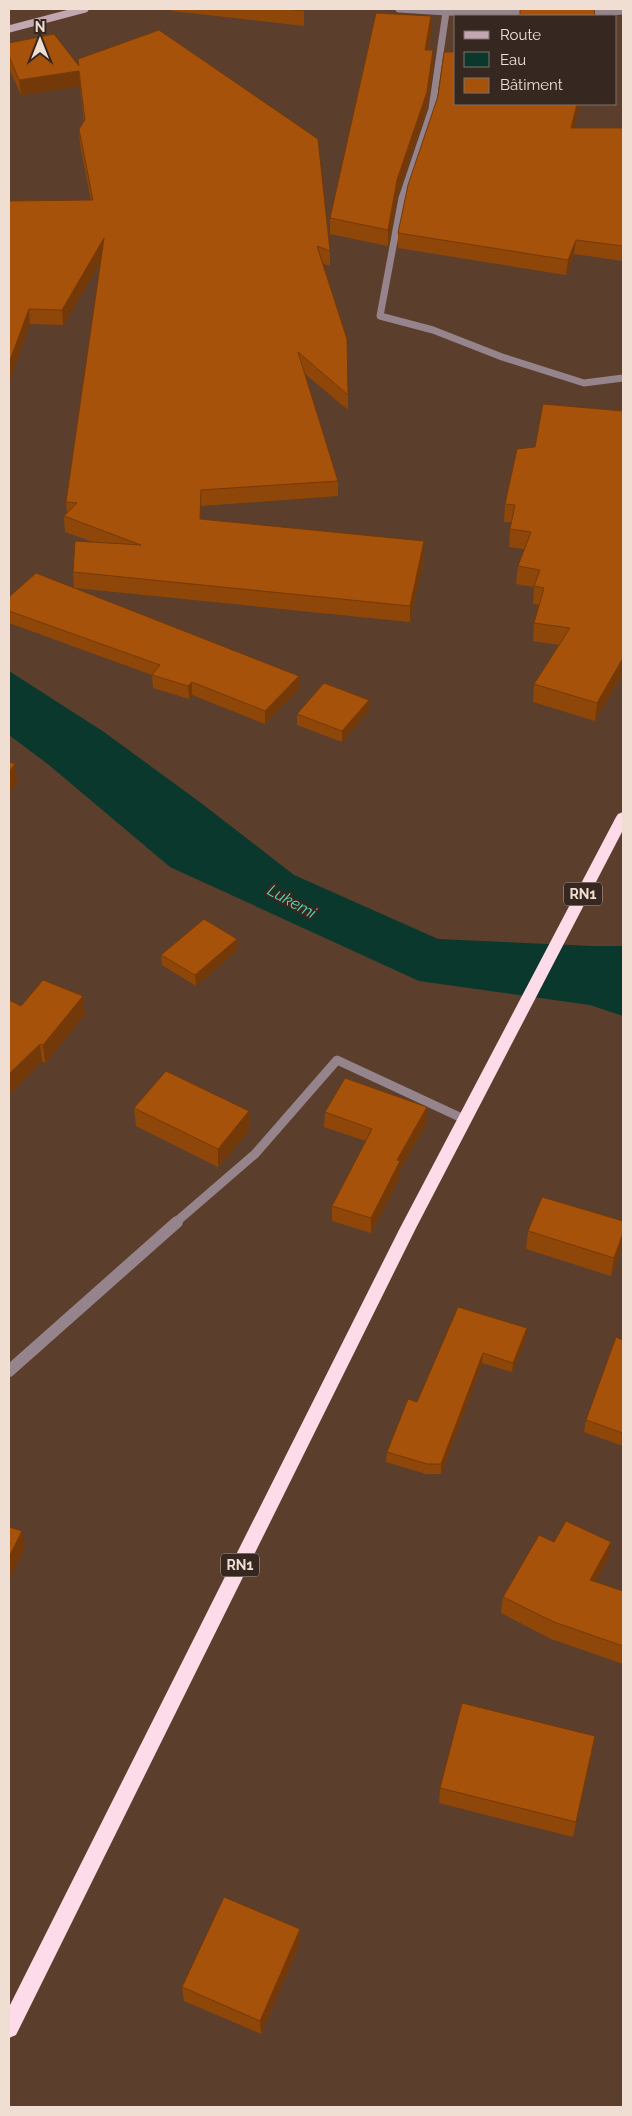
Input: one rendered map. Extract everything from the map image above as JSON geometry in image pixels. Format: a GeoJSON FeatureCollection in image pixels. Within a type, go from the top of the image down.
{"type":"FeatureCollection","features":[{"type":"Feature","properties":{"kind":"highway","name":"RN1"},"geometry":{"type":"LineString","coordinates":[[9,2028],[468,1111],[623,817]]}},
{"type":"Feature","properties":{"kind":"main road"},"geometry":{"type":"LineString","coordinates":[[9,29],[85,9]]}},
{"type":"Feature","properties":{"kind":"street"},"geometry":{"type":"LineString","coordinates":[[399,9],[542,14]]}},
{"type":"Feature","properties":{"kind":"street"},"geometry":{"type":"LineString","coordinates":[[570,14],[623,11]]}},
{"type":"Feature","properties":{"kind":"street"},"geometry":{"type":"LineString","coordinates":[[446,12],[432,109],[402,198],[380,316],[433,330],[502,357],[584,383],[623,378]]}},
{"type":"Feature","properties":{"kind":"street"},"geometry":{"type":"LineString","coordinates":[[9,1371],[255,1154],[338,1060],[468,1111]]}},
{"type":"Feature","properties":{"kind":"water","name":"Lukemi"},"geometry":{"type":"Polygon","coordinates":[[[9,671],[104,732],[201,803],[294,875],[438,939],[623,946],[623,1016],[590,1005],[419,981],[170,867],[49,765],[9,735],[9,671]]]}},
{"type":"Feature","properties":{"kind":"building"},"geometry":{"type":"Polygon","coordinates":[[[285,9],[304,9],[304,11],[285,9]]]}},
{"type":"Feature","properties":{"kind":"building"},"geometry":{"type":"Polygon","coordinates":[[[520,9],[594,9],[595,15],[520,15],[520,9]]]}},
{"type":"Feature","properties":{"kind":"building"},"geometry":{"type":"Polygon","coordinates":[[[376,13],[431,16],[425,50],[433,50],[427,92],[397,180],[388,230],[330,218],[376,13]]]}},
{"type":"Feature","properties":{"kind":"building"},"geometry":{"type":"Polygon","coordinates":[[[159,30],[318,139],[330,251],[317,246],[347,339],[348,395],[298,352],[338,481],[201,490],[200,519],[424,541],[410,606],[73,572],[75,541],[141,545],[64,516],[77,503],[66,502],[104,238],[62,310],[29,309],[9,363],[9,201],[93,200],[79,129],[85,120],[79,71],[19,80],[9,56],[9,43],[54,34],[79,66],[78,59],[159,30]]]}},
{"type":"Feature","properties":{"kind":"building"},"geometry":{"type":"Polygon","coordinates":[[[444,52],[454,52],[454,105],[577,105],[571,128],[623,128],[623,246],[576,240],[568,260],[398,233],[408,185],[438,96],[444,52]]]}},
{"type":"Feature","properties":{"kind":"building"},"geometry":{"type":"Polygon","coordinates":[[[543,404],[623,411],[623,658],[597,703],[534,684],[570,628],[534,623],[544,588],[534,586],[540,570],[518,566],[531,532],[510,529],[515,505],[505,504],[517,449],[535,447],[543,404]]]}},
{"type":"Feature","properties":{"kind":"building"},"geometry":{"type":"Polygon","coordinates":[[[36,573],[299,676],[265,711],[192,682],[188,686],[152,675],[160,665],[9,611],[9,597],[36,573]]]}},
{"type":"Feature","properties":{"kind":"building"},"geometry":{"type":"Polygon","coordinates":[[[324,683],[369,700],[342,731],[297,714],[324,683]]]}},
{"type":"Feature","properties":{"kind":"building"},"geometry":{"type":"Polygon","coordinates":[[[9,762],[15,764],[9,772],[9,762]]]}},
{"type":"Feature","properties":{"kind":"building"},"geometry":{"type":"Polygon","coordinates":[[[204,919],[237,939],[195,975],[161,955],[204,919]]]}},
{"type":"Feature","properties":{"kind":"building"},"geometry":{"type":"Polygon","coordinates":[[[43,980],[83,996],[43,1045],[40,1044],[9,1074],[9,1000],[21,1006],[43,980]]]}},
{"type":"Feature","properties":{"kind":"building"},"geometry":{"type":"Polygon","coordinates":[[[166,1071],[249,1111],[218,1149],[134,1108],[166,1071]]]}},
{"type":"Feature","properties":{"kind":"building"},"geometry":{"type":"Polygon","coordinates":[[[345,1078],[427,1107],[397,1160],[400,1161],[371,1218],[332,1206],[372,1129],[325,1112],[345,1078]]]}},
{"type":"Feature","properties":{"kind":"building"},"geometry":{"type":"Polygon","coordinates":[[[542,1197],[623,1221],[623,1233],[614,1258],[528,1231],[542,1197]]]}},
{"type":"Feature","properties":{"kind":"building"},"geometry":{"type":"Polygon","coordinates":[[[458,1307],[527,1328],[513,1363],[483,1353],[441,1464],[427,1464],[387,1452],[408,1399],[417,1402],[458,1307]]]}},
{"type":"Feature","properties":{"kind":"building"},"geometry":{"type":"Polygon","coordinates":[[[616,1337],[623,1340],[623,1433],[586,1420],[616,1337]]]}},
{"type":"Feature","properties":{"kind":"building"},"geometry":{"type":"Polygon","coordinates":[[[566,1521],[611,1542],[590,1580],[623,1591],[623,1646],[554,1622],[503,1597],[539,1535],[554,1542],[566,1521]]]}},
{"type":"Feature","properties":{"kind":"building"},"geometry":{"type":"Polygon","coordinates":[[[9,1527],[22,1531],[9,1557],[9,1527]]]}},
{"type":"Feature","properties":{"kind":"building"},"geometry":{"type":"Polygon","coordinates":[[[462,1703],[595,1736],[576,1822],[440,1788],[462,1703]]]}},
{"type":"Feature","properties":{"kind":"building"},"geometry":{"type":"Polygon","coordinates":[[[224,1897],[300,1929],[260,2021],[182,1987],[224,1897]]]}}]}
